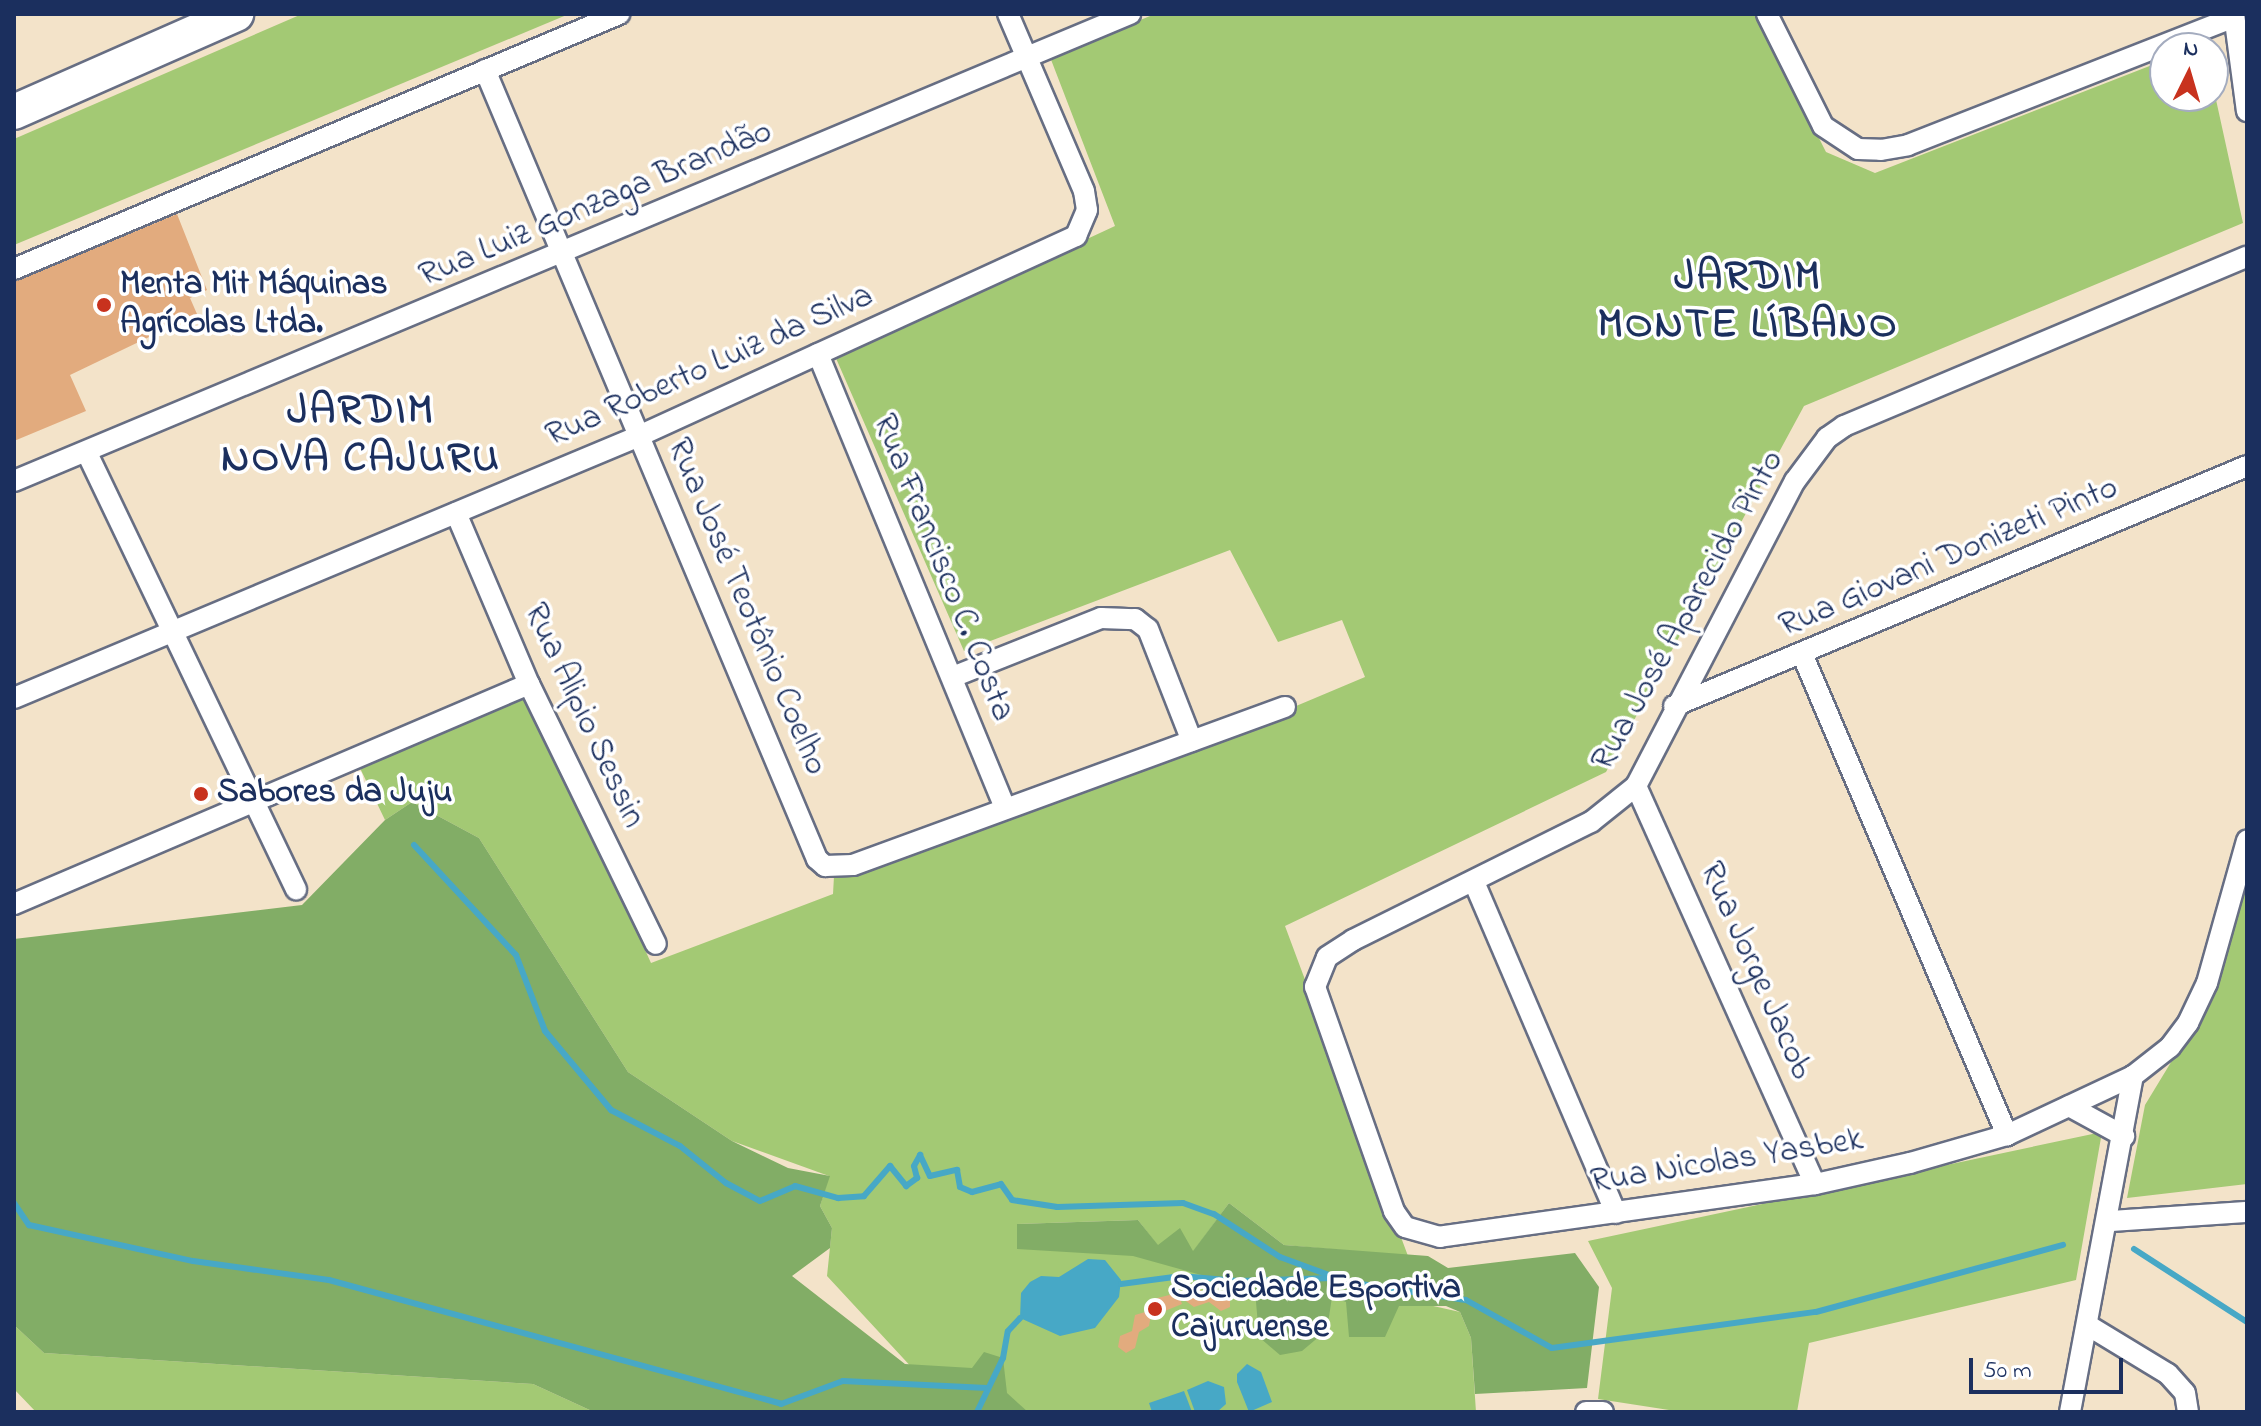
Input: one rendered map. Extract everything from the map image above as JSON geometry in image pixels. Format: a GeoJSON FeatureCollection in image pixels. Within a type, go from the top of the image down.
{"type":"FeatureCollection","features":[{"type":"Feature","properties":{"kind":"main road"},"geometry":{"type":"LineString","coordinates":[[14,112],[236,14]]}},
{"type":"Feature","properties":{"kind":"street"},"geometry":{"type":"LineString","coordinates":[[14,269],[619,14]]}},
{"type":"Feature","properties":{"kind":"street"},"geometry":{"type":"LineString","coordinates":[[1008,14],[1025,59]]}},
{"type":"Feature","properties":{"kind":"street","name":"Rua Luiz Gonzaga Brandão"},"geometry":{"type":"LineString","coordinates":[[14,481],[1130,14]]}},
{"type":"Feature","properties":{"kind":"street"},"geometry":{"type":"LineString","coordinates":[[1767,14],[1823,126],[1858,149],[1908,145],[2234,16],[2247,111]]}},
{"type":"Feature","properties":{"kind":"street","name":"Rua Roberto Luiz da Silva"},"geometry":{"type":"LineString","coordinates":[[14,698],[639,436],[1076,236],[1087,210],[1084,191],[1025,59]]}},
{"type":"Feature","properties":{"kind":"street","name":"Rua José Teotônio Coelho"},"geometry":{"type":"LineString","coordinates":[[485,70],[817,859],[825,866],[853,865],[1004,806]]}},
{"type":"Feature","properties":{"kind":"street","name":"Rua José Aparecido Pinto"},"geometry":{"type":"LineString","coordinates":[[1394,1211],[1316,1001],[1318,972],[1327,957],[1591,822],[1636,786],[1674,706],[1795,481],[1827,438],[1844,426],[2247,257]]}},
{"type":"Feature","properties":{"kind":"street","name":"Rua Francisco C. Costa"},"geometry":{"type":"LineString","coordinates":[[818,354],[955,676],[1004,806]]}},
{"type":"Feature","properties":{"kind":"street"},"geometry":{"type":"LineString","coordinates":[[87,453],[251,804],[296,890]]}},
{"type":"Feature","properties":{"kind":"street","name":"Rua Giovani Donizeti Pinto"},"geometry":{"type":"LineString","coordinates":[[1674,706],[1803,656],[2247,466]]}},
{"type":"Feature","properties":{"kind":"street","name":"Rua Alipio Sessin"},"geometry":{"type":"LineString","coordinates":[[456,513],[529,684],[656,944]]}},
{"type":"Feature","properties":{"kind":"street"},"geometry":{"type":"LineString","coordinates":[[955,676],[1101,618],[1119,615],[1148,629],[1192,741]]}},
{"type":"Feature","properties":{"kind":"street"},"geometry":{"type":"LineString","coordinates":[[1803,656],[2007,1135]]}},
{"type":"Feature","properties":{"kind":"street"},"geometry":{"type":"LineString","coordinates":[[14,904],[529,684]]}},
{"type":"Feature","properties":{"kind":"street"},"geometry":{"type":"LineString","coordinates":[[1004,806],[1285,707]]}},
{"type":"Feature","properties":{"kind":"street","name":"Rua Jorge Jacob"},"geometry":{"type":"LineString","coordinates":[[1636,786],[1815,1184]]}},
{"type":"Feature","properties":{"kind":"street","name":"Rua Nicolas Yasbek"},"geometry":{"type":"LineString","coordinates":[[1394,1211],[1405,1227],[1440,1237],[1815,1184],[2007,1135],[2133,1076],[2170,1047],[2188,1023],[2207,983],[2247,841]]}},
{"type":"Feature","properties":{"kind":"street"},"geometry":{"type":"LineString","coordinates":[[1474,882],[1616,1213]]}},
{"type":"Feature","properties":{"kind":"street"},"geometry":{"type":"LineString","coordinates":[[2070,1412],[2110,1221],[2133,1076]]}},
{"type":"Feature","properties":{"kind":"street"},"geometry":{"type":"LineString","coordinates":[[2069,1106],[2124,1136]]}},
{"type":"Feature","properties":{"kind":"street"},"geometry":{"type":"LineString","coordinates":[[2110,1221],[2247,1212]]}},
{"type":"Feature","properties":{"kind":"street"},"geometry":{"type":"LineString","coordinates":[[2089,1326],[2168,1374],[2185,1393],[2188,1412]]}},
{"type":"Feature","properties":{"kind":"green space"},"geometry":{"type":"Polygon","coordinates":[[[302,14],[569,14],[14,245],[14,139],[302,14]]]}},
{"type":"Feature","properties":{"kind":"green space"},"geometry":{"type":"Polygon","coordinates":[[[1155,14],[1756,14],[1826,152],[1875,173],[2149,66],[2149,112],[2219,112],[2243,223],[1804,406],[1606,772],[1285,926],[1408,1256],[1284,1245],[1229,1203],[1193,1252],[1460,1312],[1471,1338],[1476,1412],[953,1412],[827,1276],[832,1228],[820,1206],[829,1176],[732,1141],[628,1072],[479,838],[412,802],[385,820],[359,766],[509,698],[532,701],[651,963],[833,894],[834,876],[1204,745],[1365,677],[1342,620],[1278,642],[1230,550],[964,651],[835,356],[1115,226],[1050,57],[1155,14]],[[1138,1220],[1017,1225],[1158,1246],[1138,1220]]]}},
{"type":"Feature","properties":{"kind":"green space"},"geometry":{"type":"Polygon","coordinates":[[[412,802],[479,838],[628,1072],[732,1141],[788,1168],[830,1176],[820,1206],[832,1228],[830,1248],[792,1276],[905,1364],[972,1368],[984,1352],[1003,1358],[1007,1393],[1028,1412],[594,1412],[533,1384],[44,1353],[14,1325],[14,939],[302,905],[385,820],[412,802]]]}},
{"type":"Feature","properties":{"kind":"green space"},"geometry":{"type":"Polygon","coordinates":[[[2247,854],[2247,1184],[2127,1198],[2145,1105],[2207,1003],[2247,854]]]}},
{"type":"Feature","properties":{"kind":"green space"},"geometry":{"type":"Polygon","coordinates":[[[2102,1132],[2076,1280],[1809,1343],[1797,1412],[1682,1412],[1598,1399],[1612,1288],[1588,1241],[2102,1132]]]}},
{"type":"Feature","properties":{"kind":"green space"},"geometry":{"type":"Polygon","coordinates":[[[1229,1203],[1284,1245],[1428,1256],[1448,1268],[1575,1253],[1599,1287],[1587,1388],[1475,1394],[1471,1338],[1460,1312],[1446,1306],[1399,1306],[1385,1337],[1349,1337],[1346,1302],[1332,1297],[1327,1330],[1302,1351],[1280,1355],[1259,1337],[1255,1290],[1133,1256],[1017,1249],[1017,1224],[1138,1220],[1158,1245],[1180,1228],[1193,1251],[1229,1203]]]}},
{"type":"Feature","properties":{"kind":"green space"},"geometry":{"type":"Polygon","coordinates":[[[14,1325],[44,1353],[533,1384],[594,1412],[36,1412],[14,1389],[14,1325]]]}},
{"type":"Feature","properties":{"kind":"water"},"geometry":{"type":"Polygon","coordinates":[[[1088,1259],[1105,1260],[1121,1280],[1119,1297],[1095,1328],[1060,1336],[1020,1318],[1021,1293],[1030,1282],[1041,1276],[1059,1277],[1088,1259]]]}},
{"type":"Feature","properties":{"kind":"water"},"geometry":{"type":"Polygon","coordinates":[[[1247,1364],[1261,1372],[1272,1402],[1249,1412],[1237,1382],[1237,1374],[1247,1364]]]}},
{"type":"Feature","properties":{"kind":"water"},"geometry":{"type":"Polygon","coordinates":[[[1208,1381],[1224,1387],[1226,1404],[1217,1412],[1195,1412],[1187,1390],[1208,1381]]]}},
{"type":"Feature","properties":{"kind":"water"},"geometry":{"type":"Polygon","coordinates":[[[1184,1391],[1192,1412],[1152,1412],[1149,1403],[1184,1391]]]}},
{"type":"Feature","properties":{"kind":"building","name":"Menta Mit Máquinas Agrícolas Ltda."},"geometry":{"type":"Polygon","coordinates":[[[177,214],[207,290],[190,298],[197,314],[70,375],[86,411],[14,441],[14,282],[177,214]]]}},
{"type":"Feature","properties":{"kind":"building"},"geometry":{"type":"Polygon","coordinates":[[[1198,1288],[1208,1296],[1222,1291],[1230,1296],[1230,1307],[1221,1311],[1209,1302],[1194,1307],[1179,1296],[1182,1304],[1155,1315],[1149,1300],[1198,1288]]]}},
{"type":"Feature","properties":{"kind":"building"},"geometry":{"type":"Polygon","coordinates":[[[1152,1310],[1149,1326],[1139,1332],[1135,1348],[1126,1353],[1118,1347],[1120,1336],[1132,1331],[1135,1315],[1152,1310]]]}},
{"type":"Feature","properties":{"kind":"waterway"},"geometry":{"type":"LineString","coordinates":[[414,845],[516,955],[545,1031],[611,1110],[680,1146],[726,1183],[760,1201],[795,1186],[838,1198],[864,1196],[890,1166],[906,1186],[917,1178],[914,1166],[920,1155],[930,1176],[957,1170],[960,1187],[972,1192],[1001,1184],[1012,1200],[1057,1207],[1183,1203],[1214,1214],[1280,1257],[1348,1282],[1466,1300],[1552,1348],[1816,1312],[2063,1245]]}},
{"type":"Feature","properties":{"kind":"waterway"},"geometry":{"type":"LineString","coordinates":[[14,1203],[29,1225],[193,1261],[329,1280],[781,1404],[843,1381],[987,1388]]}},
{"type":"Feature","properties":{"kind":"waterway"},"geometry":{"type":"LineString","coordinates":[[2134,1249],[2247,1322]]}},
{"type":"Feature","properties":{"kind":"waterway"},"geometry":{"type":"LineString","coordinates":[[1121,1284],[1181,1276],[1238,1281],[1332,1278]]}},
{"type":"Feature","properties":{"kind":"waterway"},"geometry":{"type":"LineString","coordinates":[[977,1412],[1003,1358],[1008,1331],[1020,1318]]}},
{"type":"Feature","properties":{"kind":"place","name":"Menta Mit Máquinas Agrícolas Ltda."},"geometry":{"type":"Point","coordinates":[104,305]}},
{"type":"Feature","properties":{"kind":"place","name":"Sabores da Juju"},"geometry":{"type":"Point","coordinates":[201,794]}},
{"type":"Feature","properties":{"kind":"place","name":"Sociedade Esportiva Cajuruense"},"geometry":{"type":"Point","coordinates":[1155,1309]}},
{"type":"Feature","properties":{"kind":"district","name":"JARDIM MONTE LÍBANO"},"geometry":{"type":"Point","coordinates":[1748,302]}},
{"type":"Feature","properties":{"kind":"district","name":"JARDIM NOVA CAJURU"},"geometry":{"type":"Point","coordinates":[361,436]}}]}
